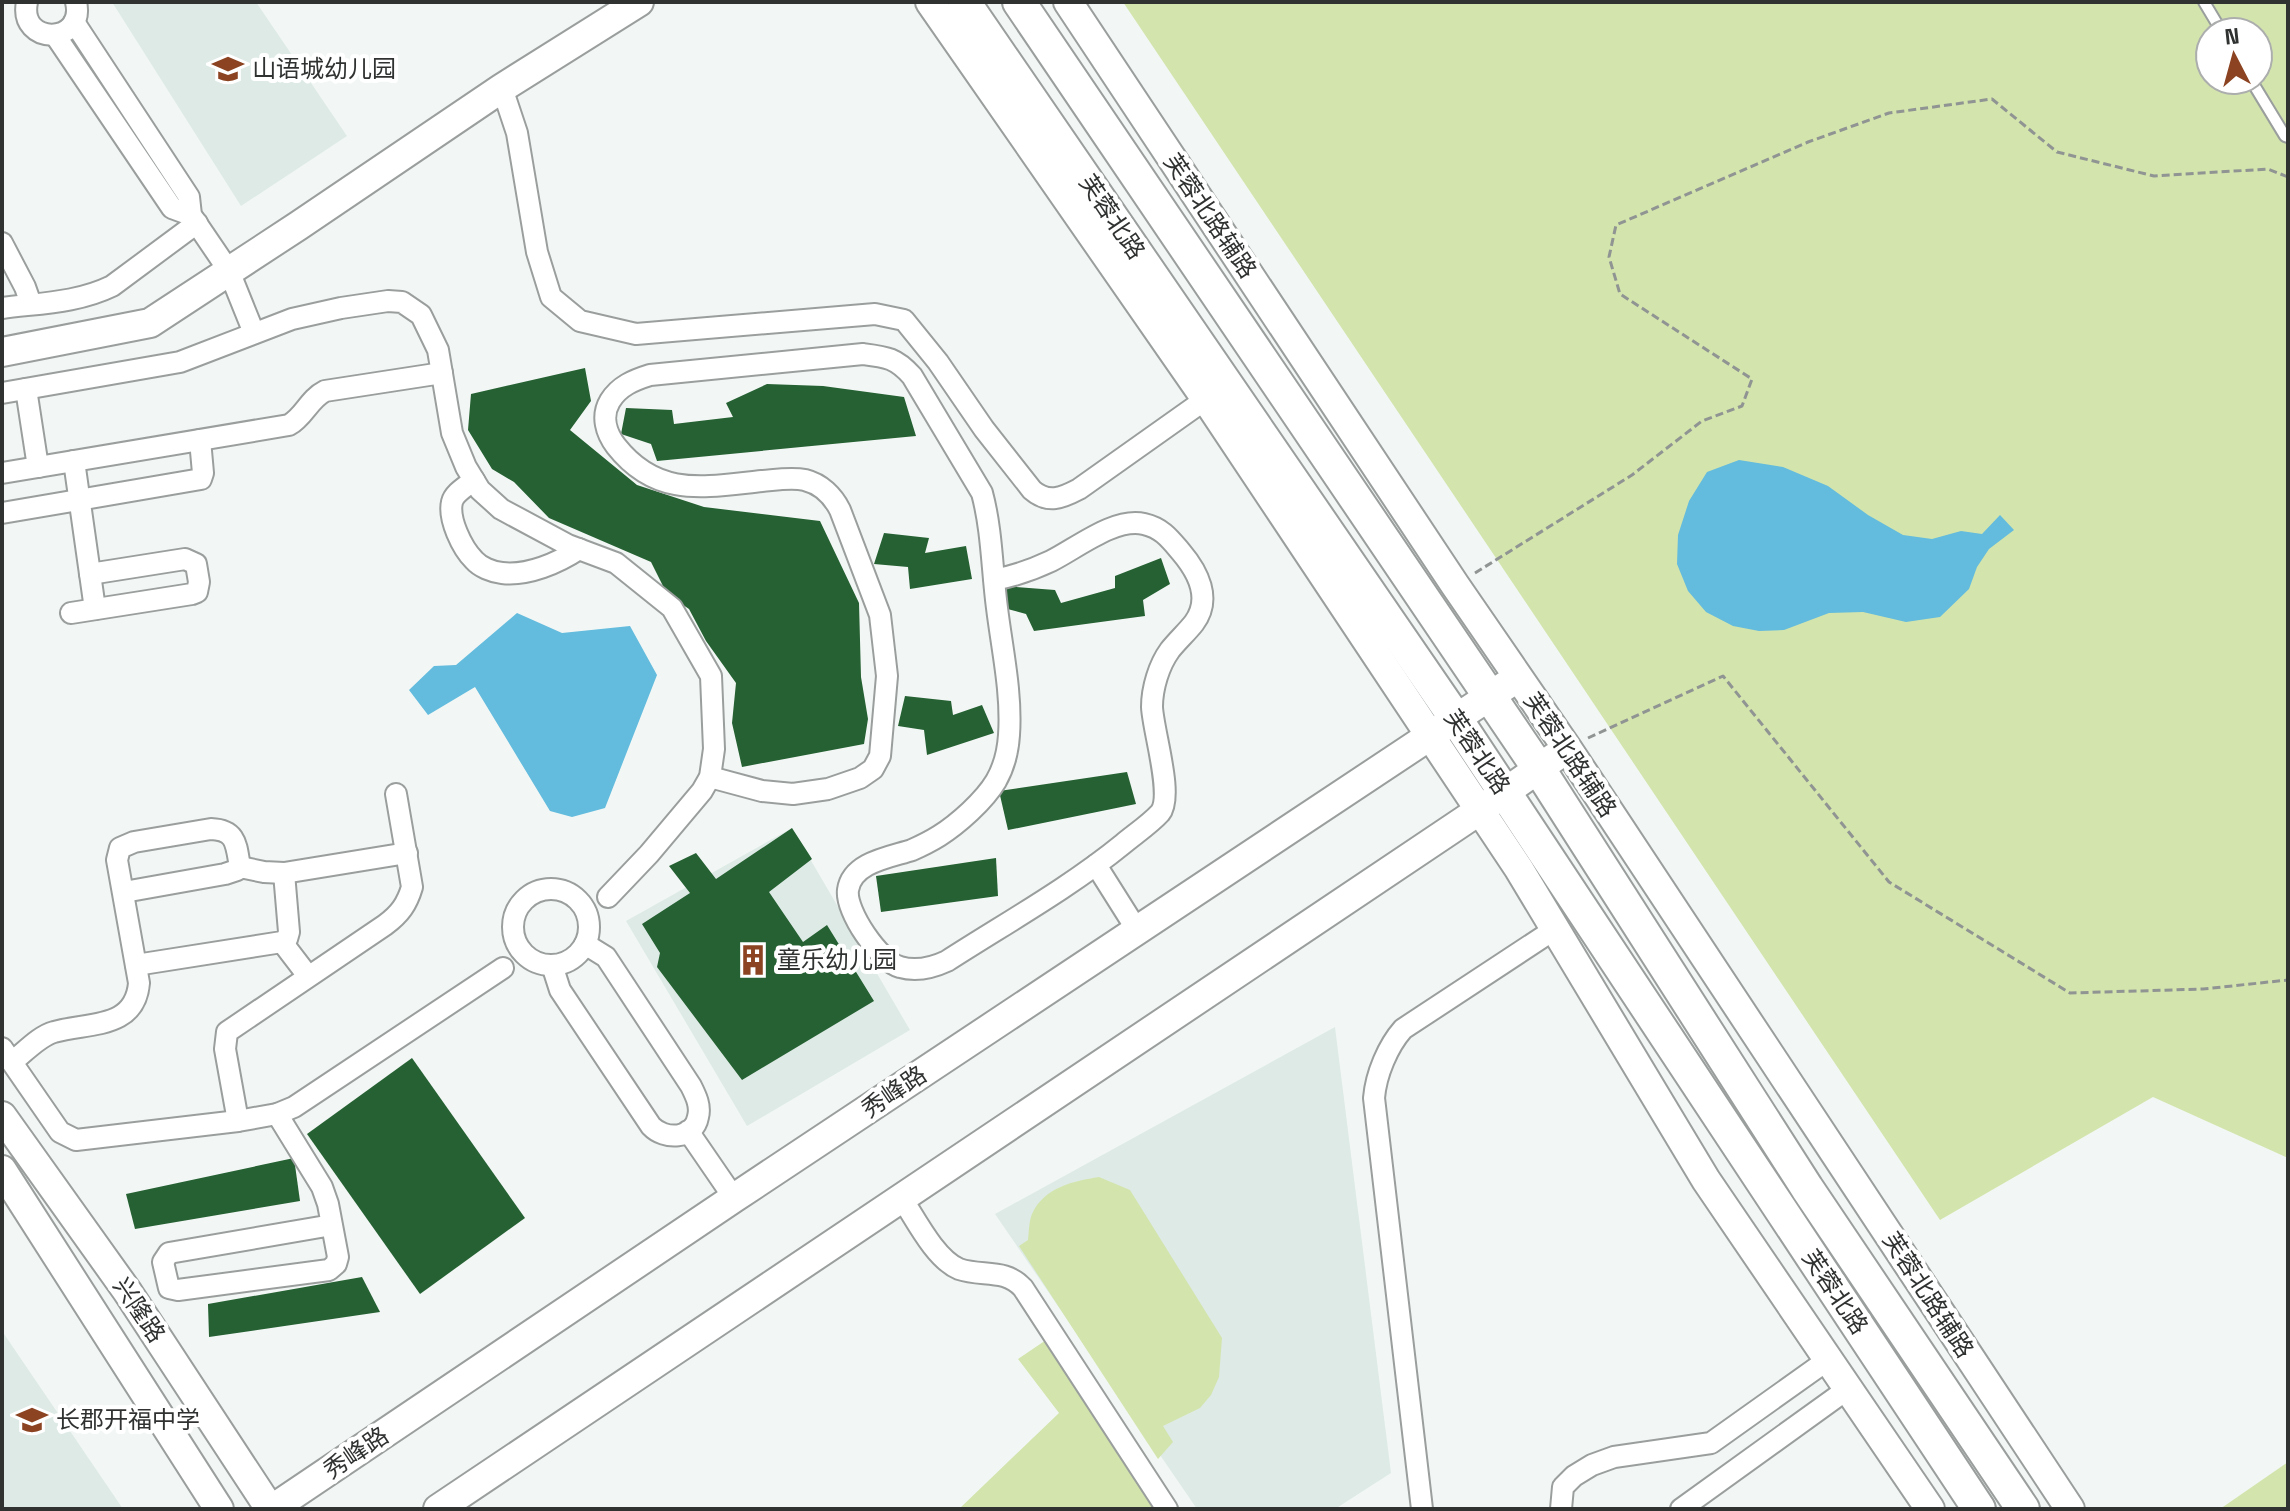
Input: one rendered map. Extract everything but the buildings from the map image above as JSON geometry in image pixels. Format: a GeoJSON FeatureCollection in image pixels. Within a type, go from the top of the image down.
{"type":"FeatureCollection","features":[{"type":"Feature","properties":{"kind":"main road"},"geometry":{"type":"LineString","coordinates":[[2,352],[150,323],[502,88],[639,2]]}},
{"type":"Feature","properties":{"kind":"main road"},"geometry":{"type":"LineString","coordinates":[[930,2],[1206,399],[1444,728]]}},
{"type":"Feature","properties":{"kind":"main road","name":"芙蓉北路"},"geometry":{"type":"LineString","coordinates":[[964,2],[1492,801],[1979,1509]]}},
{"type":"Feature","properties":{"kind":"main road","name":"芙蓉北路"},"geometry":{"type":"LineString","coordinates":[[1019,2],[1539,769],[1807,1188],[2023,1509]]}},
{"type":"Feature","properties":{"kind":"main road","name":"芙蓉北路辅路"},"geometry":{"type":"LineString","coordinates":[[1068,2],[1455,585],[1567,748],[2070,1509]]}},
{"type":"Feature","properties":{"kind":"main road","name":"秀峰路"},"geometry":{"type":"LineString","coordinates":[[271,1509],[1518,677]]}},
{"type":"Feature","properties":{"kind":"main road"},"geometry":{"type":"LineString","coordinates":[[438,1509],[1567,748]]}},
{"type":"Feature","properties":{"kind":"main road"},"geometry":{"type":"LineString","coordinates":[[1492,801],[1555,929],[1706,1180],[1930,1509]]}},
{"type":"Feature","properties":{"kind":"main road","name":"兴隆路"},"geometry":{"type":"LineString","coordinates":[[2,1116],[127,1291],[271,1509]]}},
{"type":"Feature","properties":{"kind":"main road","name":"兴隆路"},"geometry":{"type":"LineString","coordinates":[[2,1170],[219,1509]]}},
{"type":"Feature","properties":{"kind":"street"},"geometry":{"type":"LineString","coordinates":[[27,2],[30,23],[43,34],[55,35],[67,30],[75,12]]}},
{"type":"Feature","properties":{"kind":"street"},"geometry":{"type":"LineString","coordinates":[[75,12],[189,197],[194,219],[229,271],[254,333]]}},
{"type":"Feature","properties":{"kind":"street"},"geometry":{"type":"LineString","coordinates":[[55,35],[172,208],[194,219]]}},
{"type":"Feature","properties":{"kind":"street"},"geometry":{"type":"LineString","coordinates":[[502,88],[517,133],[537,252],[551,297],[580,321],[636,334],[875,314],[904,320],[1032,490],[1040,497],[1051,499],[1079,489],[1206,399]]}},
{"type":"Feature","properties":{"kind":"street"},"geometry":{"type":"LineString","coordinates":[[2,308],[53,303],[98,293],[112,286],[194,219]]}},
{"type":"Feature","properties":{"kind":"street"},"geometry":{"type":"LineString","coordinates":[[2,243],[31,304]]}},
{"type":"Feature","properties":{"kind":"street"},"geometry":{"type":"LineString","coordinates":[[2,393],[180,362],[292,319],[341,308],[402,302],[421,315],[438,350],[452,433],[466,467],[480,490],[501,509],[579,549],[616,563],[672,608],[711,676],[714,749],[710,777],[658,844],[608,897],[584,911]]}},
{"type":"Feature","properties":{"kind":"street"},"geometry":{"type":"LineString","coordinates":[[710,777],[762,791],[793,794],[828,789],[860,778],[873,769],[880,756],[887,676],[880,615],[840,510],[833,497],[820,487],[806,480],[790,478],[700,488],[679,486],[659,481],[634,467],[606,431],[605,414],[616,392],[632,380],[650,375],[863,354],[886,357],[900,363],[912,376],[982,493],[987,511],[994,580],[1009,708],[1006,759],[995,783],[965,816],[940,835],[912,850],[870,864],[853,877],[848,890],[850,908],[865,933],[899,967],[930,969],[947,961],[1096,865],[1164,808],[1166,790],[1152,704],[1156,678],[1168,652],[1197,620],[1201,610],[1204,598],[1190,563],[1164,531],[1129,522],[1115,526],[1050,561],[1015,576],[994,580]]}},
{"type":"Feature","properties":{"kind":"street"},"geometry":{"type":"LineString","coordinates":[[2,473],[289,425],[301,417],[318,394],[325,391],[442,373]]}},
{"type":"Feature","properties":{"kind":"street"},"geometry":{"type":"LineString","coordinates":[[26,389],[38,467]]}},
{"type":"Feature","properties":{"kind":"street"},"geometry":{"type":"LineString","coordinates":[[2,513],[201,479],[200,440]]}},
{"type":"Feature","properties":{"kind":"street"},"geometry":{"type":"LineString","coordinates":[[74,461],[95,609]]}},
{"type":"Feature","properties":{"kind":"street"},"geometry":{"type":"LineString","coordinates":[[474,480],[454,497],[454,524],[474,560],[486,569],[503,573],[528,571],[553,563],[579,549]]}},
{"type":"Feature","properties":{"kind":"street"},"geometry":{"type":"LineString","coordinates":[[71,613],[197,592],[199,582],[196,564],[185,559],[90,574]]}},
{"type":"Feature","properties":{"kind":"street"},"geometry":{"type":"LineString","coordinates":[[238,1121],[225,1049],[227,1032],[400,914],[412,887],[396,794]]}},
{"type":"Feature","properties":{"kind":"street"},"geometry":{"type":"LineString","coordinates":[[240,867],[232,837],[220,829],[134,842],[120,848],[117,854],[139,983],[132,1008],[121,1017],[52,1032],[7,1055],[60,1132],[76,1140],[238,1121],[277,1114],[294,1107],[503,968],[543,963],[569,961],[585,944],[588,934],[584,911],[570,893],[557,889],[543,889],[530,894],[520,904],[512,930],[516,943],[524,954],[543,963],[657,1133],[665,1137],[681,1135],[696,1124],[699,1112],[691,1086],[606,957],[585,944]]}},
{"type":"Feature","properties":{"kind":"street"},"geometry":{"type":"LineString","coordinates":[[124,892],[225,874],[240,867],[284,873],[407,853]]}},
{"type":"Feature","properties":{"kind":"street"},"geometry":{"type":"LineString","coordinates":[[1096,865],[1137,930]]}},
{"type":"Feature","properties":{"kind":"street"},"geometry":{"type":"LineString","coordinates":[[136,965],[287,939],[284,873]]}},
{"type":"Feature","properties":{"kind":"street"},"geometry":{"type":"LineString","coordinates":[[1422,1509],[1374,1098],[1375,1084],[1395,1039],[1403,1029],[1555,929]]}},
{"type":"Feature","properties":{"kind":"street"},"geometry":{"type":"LineString","coordinates":[[282,942],[308,976]]}},
{"type":"Feature","properties":{"kind":"street"},"geometry":{"type":"LineString","coordinates":[[503,968],[516,943]]}},
{"type":"Feature","properties":{"kind":"street"},"geometry":{"type":"LineString","coordinates":[[277,1114],[322,1187],[332,1225],[338,1257],[336,1264],[329,1270],[178,1290],[169,1288],[167,1284],[163,1262],[169,1253],[332,1225]]}},
{"type":"Feature","properties":{"kind":"street"},"geometry":{"type":"LineString","coordinates":[[688,1131],[734,1198]]}},
{"type":"Feature","properties":{"kind":"street"},"geometry":{"type":"LineString","coordinates":[[901,1197],[948,1262],[961,1269],[1005,1275],[1023,1288],[1167,1509]]}},
{"type":"Feature","properties":{"kind":"street"},"geometry":{"type":"LineString","coordinates":[[1561,1509],[1563,1487],[1592,1465],[1614,1457],[1711,1443],[1829,1359]]}},
{"type":"Feature","properties":{"kind":"street"},"geometry":{"type":"LineString","coordinates":[[1681,1509],[1849,1388]]}},
{"type":"Feature","properties":{"kind":"lane"},"geometry":{"type":"LineString","coordinates":[[2261,96],[2288,137]]}},
{"type":"Feature","properties":{"kind":"path"},"geometry":{"type":"LineString","coordinates":[[1455,585],[1632,475],[1702,421],[1742,406],[1752,379],[1620,294],[1609,257],[1616,225],[1808,142],[1889,113],[1992,99],[2057,152],[2154,176],[2268,169],[2288,177]]}},
{"type":"Feature","properties":{"kind":"path"},"geometry":{"type":"LineString","coordinates":[[1567,748],[1723,676],[1889,882],[2070,993],[2203,989],[2288,980]]}},
{"type":"Feature","properties":{"kind":"shaded area","name":"山语城幼儿园"},"geometry":{"type":"Polygon","coordinates":[[[112,2],[256,2],[347,136],[241,206],[112,2]]]}},
{"type":"Feature","properties":{"kind":"shaded area","name":"童乐幼儿园"},"geometry":{"type":"Polygon","coordinates":[[[792,828],[910,1030],[747,1126],[626,921],[792,828]]]}},
{"type":"Feature","properties":{"kind":"shaded area"},"geometry":{"type":"Polygon","coordinates":[[[1335,1027],[1391,1473],[1335,1509],[1197,1509],[995,1214],[1335,1027]]]}},
{"type":"Feature","properties":{"kind":"shaded area","name":"长郡开福中学"},"geometry":{"type":"Polygon","coordinates":[[[2,1331],[123,1509],[2,1509],[2,1331]]]}},
{"type":"Feature","properties":{"kind":"green space"},"geometry":{"type":"Polygon","coordinates":[[[1123,2],[2288,2],[2288,1158],[2153,1097],[1940,1220],[1123,2]]]}},
{"type":"Feature","properties":{"kind":"green space"},"geometry":{"type":"Polygon","coordinates":[[[1099,1177],[1130,1190],[1222,1338],[1219,1377],[1211,1395],[1200,1408],[1163,1426],[1173,1442],[1158,1459],[1019,1246],[1028,1240],[1032,1214],[1044,1197],[1070,1183],[1099,1177]]]}},
{"type":"Feature","properties":{"kind":"green space"},"geometry":{"type":"Polygon","coordinates":[[[1049,1338],[1166,1509],[959,1509],[1059,1413],[1018,1359],[1049,1338]]]}},
{"type":"Feature","properties":{"kind":"green space"},"geometry":{"type":"Polygon","coordinates":[[[2288,1462],[2288,1509],[2220,1509],[2288,1462]]]}},
{"type":"Feature","properties":{"kind":"water"},"geometry":{"type":"Polygon","coordinates":[[[1739,460],[1783,467],[1828,486],[1903,535],[1932,539],[1961,531],[1982,534],[2000,515],[2014,530],[1989,549],[1977,567],[1969,589],[1940,617],[1906,622],[1863,612],[1829,613],[1784,630],[1759,631],[1733,626],[1706,612],[1688,591],[1677,564],[1678,535],[1689,501],[1707,472],[1739,460]]]}},
{"type":"Feature","properties":{"kind":"water"},"geometry":{"type":"Polygon","coordinates":[[[517,613],[562,633],[630,626],[657,675],[605,808],[572,817],[550,811],[475,687],[428,715],[409,690],[434,666],[456,665],[517,613]]]}},
{"type":"Feature","properties":{"kind":"place","name":"山语城幼儿园"},"geometry":{"type":"Point","coordinates":[228,69]}},
{"type":"Feature","properties":{"kind":"place","name":"童乐幼儿园"},"geometry":{"type":"Point","coordinates":[753,960]}},
{"type":"Feature","properties":{"kind":"place","name":"长郡开福中学"},"geometry":{"type":"Point","coordinates":[32,1420]}}]}
